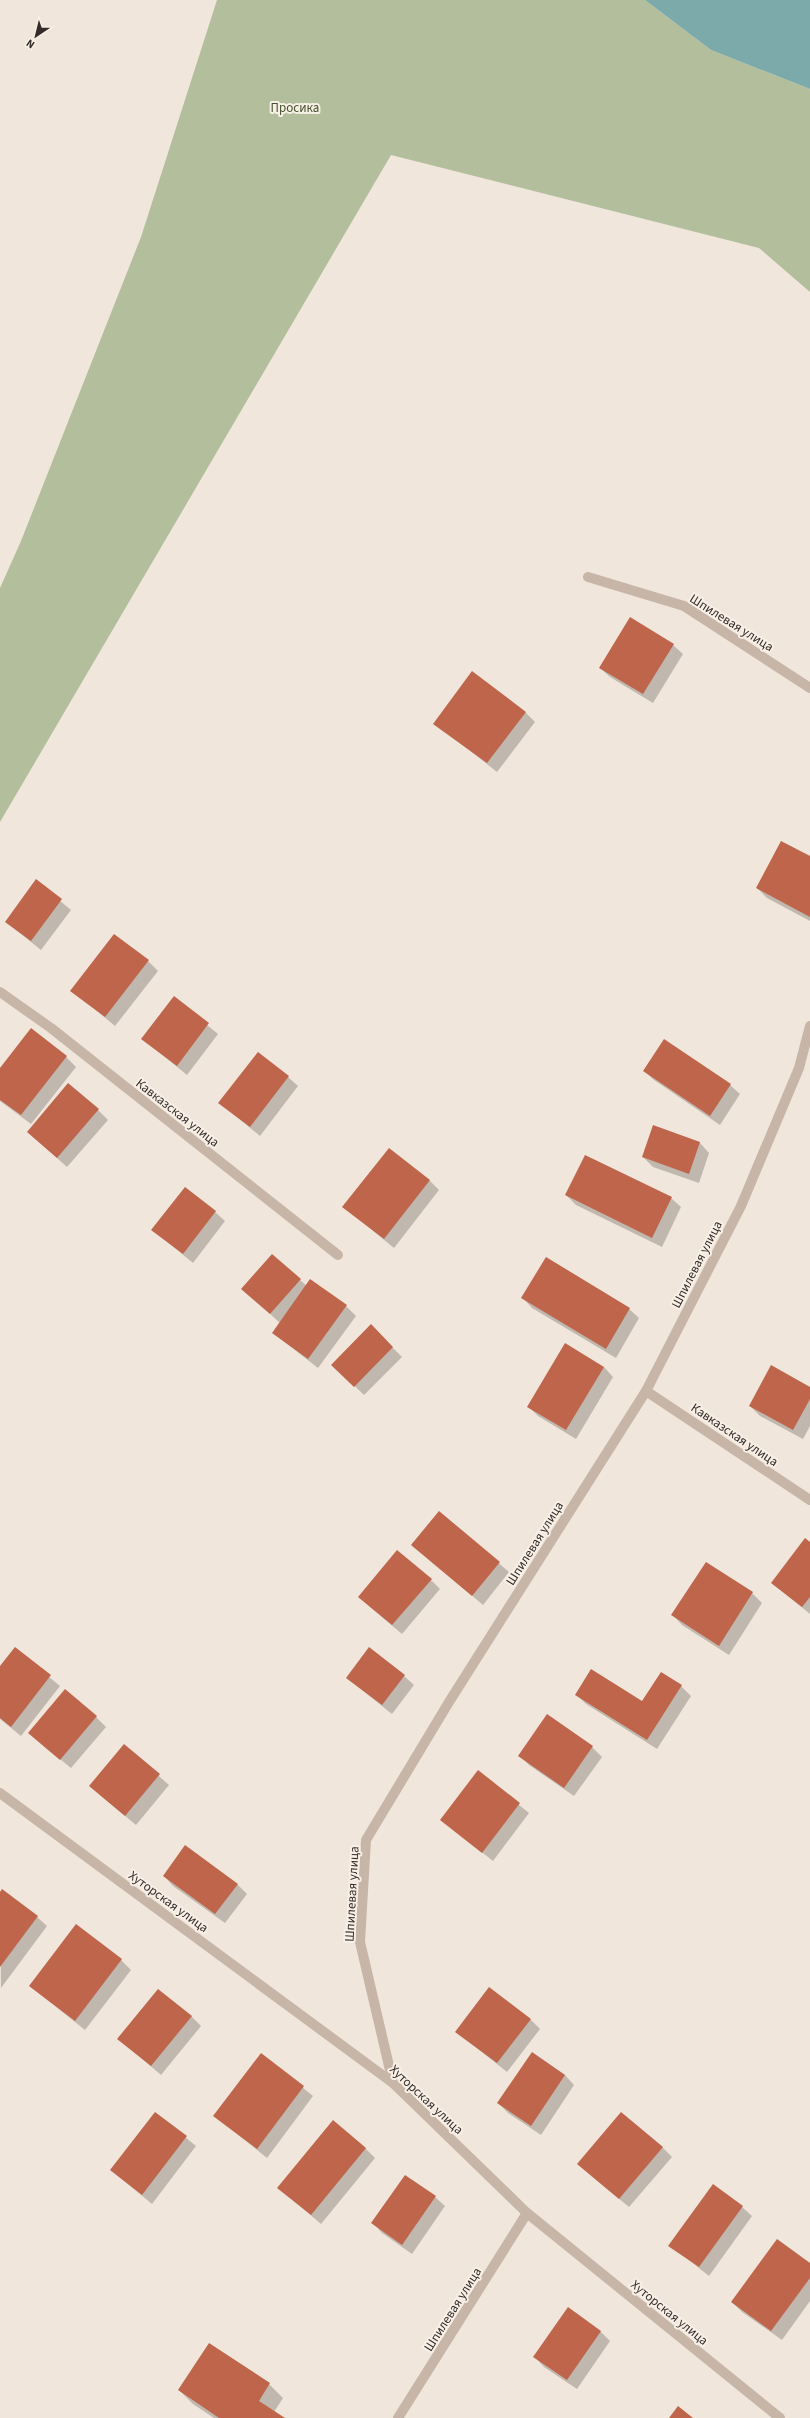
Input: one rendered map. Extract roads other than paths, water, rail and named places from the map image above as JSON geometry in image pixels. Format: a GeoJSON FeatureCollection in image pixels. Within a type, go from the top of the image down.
{"type":"FeatureCollection","features":[{"type":"Feature","properties":{"kind":"street","name":"Шпилевая улица"},"geometry":{"type":"LineString","coordinates":[[588,577],[684,606],[810,688]]}},
{"type":"Feature","properties":{"kind":"street","name":"Кавказская улица"},"geometry":{"type":"LineString","coordinates":[[0,992],[50,1028],[338,1255]]}},
{"type":"Feature","properties":{"kind":"street","name":"Шпилевая улица"},"geometry":{"type":"LineString","coordinates":[[393,2084],[360,1942],[366,1840],[453,1696],[646,1391],[741,1206],[799,1068],[810,1026]]}},
{"type":"Feature","properties":{"kind":"street","name":"Кавказская улица"},"geometry":{"type":"LineString","coordinates":[[646,1391],[810,1500]]}},
{"type":"Feature","properties":{"kind":"street","name":"Хуторская улица"},"geometry":{"type":"LineString","coordinates":[[0,1793],[393,2084],[527,2213],[780,2418]]}},
{"type":"Feature","properties":{"kind":"street","name":"Шпилевая улица"},"geometry":{"type":"LineString","coordinates":[[398,2418],[527,2213]]}},
{"type":"Feature","properties":{"kind":"water"},"geometry":{"type":"Polygon","coordinates":[[[645,0],[810,0],[810,89],[711,50],[645,0]]]}},
{"type":"Feature","properties":{"kind":"park label","name":"Просика"},"geometry":{"type":"Point","coordinates":[295,107]}}]}
